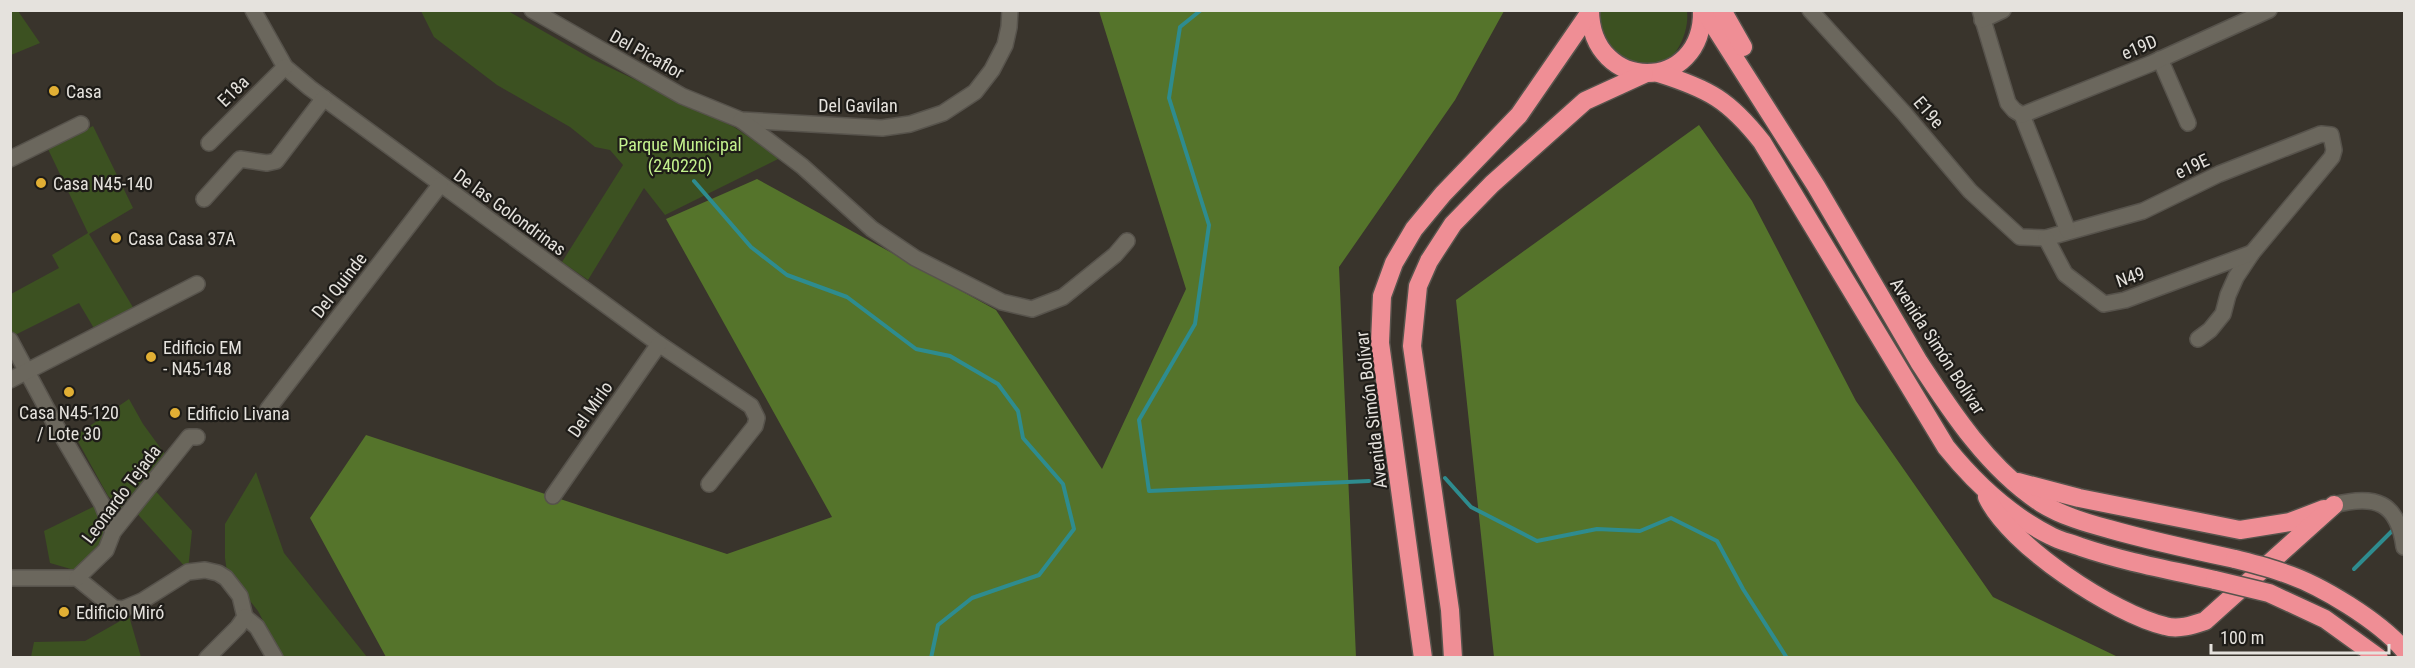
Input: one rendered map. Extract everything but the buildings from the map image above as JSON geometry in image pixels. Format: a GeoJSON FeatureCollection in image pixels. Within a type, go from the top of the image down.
{"type":"FeatureCollection","features":[{"type":"Feature","properties":{"kind":"highway"},"geometry":{"type":"LineString","coordinates":[[1453,657],[1448,599],[1412,346],[1418,286],[1428,261],[1453,224],[1492,184],[1585,101],[1674,67],[1688,56],[1698,42],[1703,25],[1703,10]]}},
{"type":"Feature","properties":{"kind":"highway","name":"Avenida Simón Bolívar"},"geometry":{"type":"LineString","coordinates":[[1703,10],[1816,186],[1937,390],[1978,445],[2014,481],[2042,503],[2074,519],[2143,539],[2235,559],[2286,573],[2342,602],[2395,640],[2404,650]]}},
{"type":"Feature","properties":{"kind":"highway"},"geometry":{"type":"LineString","coordinates":[[1722,10],[1800,144],[1813,171],[1816,186]]}},
{"type":"Feature","properties":{"kind":"highway"},"geometry":{"type":"LineString","coordinates":[[1590,11],[1593,35],[1604,54],[1622,68],[1692,84],[1719,98],[1742,117],[1762,142],[1946,447],[1982,487],[2019,518],[2053,537],[2117,559],[2269,593],[2325,619],[2379,657]]}},
{"type":"Feature","properties":{"kind":"highway","name":"Avenida Simón Bolívar"},"geometry":{"type":"LineString","coordinates":[[1423,657],[1380,343],[1382,296],[1394,262],[1414,229],[1443,194],[1519,115],[1590,11]]}},
{"type":"Feature","properties":{"kind":"highway"},"geometry":{"type":"LineString","coordinates":[[2014,481],[2079,498],[2240,530],[2290,522],[2334,505]]}},
{"type":"Feature","properties":{"kind":"highway"},"geometry":{"type":"LineString","coordinates":[[1982,487],[1997,515],[2012,533],[2035,553],[2131,614],[2167,627],[2187,627],[2205,621],[2334,505]]}},
{"type":"Feature","properties":{"kind":"street","name":"De las Golondrinas"},"geometry":{"type":"LineString","coordinates":[[253,10],[285,67],[440,185],[659,344],[751,406],[757,418],[755,426],[709,484]]}},
{"type":"Feature","properties":{"kind":"street","name":"Del Picaflor"},"geometry":{"type":"LineString","coordinates":[[531,10],[682,96]]}},
{"type":"Feature","properties":{"kind":"street"},"geometry":{"type":"LineString","coordinates":[[1002,10],[1009,27]]}},
{"type":"Feature","properties":{"kind":"street","name":"Del Gavilan"},"geometry":{"type":"LineString","coordinates":[[682,96],[741,120],[882,128],[921,120],[943,112],[975,92],[992,70],[1005,45],[1010,10]]}},
{"type":"Feature","properties":{"kind":"street","name":"E19e"},"geometry":{"type":"LineString","coordinates":[[1810,10],[1904,113],[1970,191],[2020,237]]}},
{"type":"Feature","properties":{"kind":"street"},"geometry":{"type":"LineString","coordinates":[[2003,10],[1981,15],[2008,103],[2022,115],[2068,231]]}},
{"type":"Feature","properties":{"kind":"street","name":"e19D"},"geometry":{"type":"LineString","coordinates":[[2022,115],[2160,59],[2269,10]]}},
{"type":"Feature","properties":{"kind":"street"},"geometry":{"type":"LineString","coordinates":[[2160,59],[2188,123]]}},
{"type":"Feature","properties":{"kind":"street","name":"E18a"},"geometry":{"type":"LineString","coordinates":[[209,143],[285,67]]}},
{"type":"Feature","properties":{"kind":"street"},"geometry":{"type":"LineString","coordinates":[[204,199],[240,159],[246,158],[267,163],[276,161],[324,98]]}},
{"type":"Feature","properties":{"kind":"street"},"geometry":{"type":"LineString","coordinates":[[741,120],[802,166],[872,229],[915,258],[1002,302],[1032,309],[1062,297],[1114,255],[1127,241]]}},
{"type":"Feature","properties":{"kind":"street"},"geometry":{"type":"LineString","coordinates":[[10,159],[81,124]]}},
{"type":"Feature","properties":{"kind":"street","name":"e19E"},"geometry":{"type":"LineString","coordinates":[[2020,237],[2046,238],[2143,211],[2219,174],[2321,134],[2331,135],[2334,150],[2332,157],[2252,253]]}},
{"type":"Feature","properties":{"kind":"street","name":"Del Quinde"},"geometry":{"type":"LineString","coordinates":[[268,409],[440,185]]}},
{"type":"Feature","properties":{"kind":"street","name":"N49"},"geometry":{"type":"LineString","coordinates":[[2046,238],[2065,274],[2104,304],[2125,300],[2252,253]]}},
{"type":"Feature","properties":{"kind":"street"},"geometry":{"type":"LineString","coordinates":[[2198,339],[2210,330],[2223,314],[2236,278],[2252,253]]}},
{"type":"Feature","properties":{"kind":"street"},"geometry":{"type":"LineString","coordinates":[[10,380],[197,284]]}},
{"type":"Feature","properties":{"kind":"street"},"geometry":{"type":"LineString","coordinates":[[10,340],[102,504],[113,532]]}},
{"type":"Feature","properties":{"kind":"street","name":"Del Mirlo"},"geometry":{"type":"LineString","coordinates":[[553,496],[659,344]]}},
{"type":"Feature","properties":{"kind":"street","name":"Leonardo Tejada"},"geometry":{"type":"LineString","coordinates":[[77,578],[106,550],[113,532],[189,437],[197,437]]}},
{"type":"Feature","properties":{"kind":"street"},"geometry":{"type":"LineString","coordinates":[[2334,505],[2367,499],[2382,504],[2396,516],[2403,532],[2404,547]]}},
{"type":"Feature","properties":{"kind":"street"},"geometry":{"type":"LineString","coordinates":[[10,578],[77,578],[114,608],[123,609],[142,601],[188,572],[205,570],[218,573],[226,578],[240,596],[245,616],[257,627],[275,657]]}},
{"type":"Feature","properties":{"kind":"street"},"geometry":{"type":"LineString","coordinates":[[207,657],[238,627],[245,616]]}},
{"type":"Feature","properties":{"kind":"green space"},"geometry":{"type":"Polygon","coordinates":[[[1592,10],[1687,11],[1686,29],[1683,39],[1672,56],[1657,66],[1647,66],[1606,53],[1592,10]]]}},
{"type":"Feature","properties":{"kind":"green space"},"geometry":{"type":"Polygon","coordinates":[[[10,11],[18,11],[40,43],[11,55],[10,11]]]}},
{"type":"Feature","properties":{"kind":"green space","name":"Parque Municipal (240220)"},"geometry":{"type":"Polygon","coordinates":[[[421,11],[508,11],[592,59],[734,127],[780,158],[665,215],[644,188],[588,280],[562,262],[623,165],[610,150],[595,147],[570,127],[497,85],[434,37],[421,11]]]}},
{"type":"Feature","properties":{"kind":"green space"},"geometry":{"type":"Polygon","coordinates":[[[1099,11],[1504,11],[1455,100],[1339,267],[1356,657],[386,657],[310,518],[366,435],[727,554],[832,517],[666,219],[757,179],[996,310],[1102,469],[1186,289],[1099,11]]]}},
{"type":"Feature","properties":{"kind":"green space"},"geometry":{"type":"Polygon","coordinates":[[[1699,125],[1752,201],[1856,401],[1993,597],[2118,657],[1494,657],[1456,300],[1699,125]]]}},
{"type":"Feature","properties":{"kind":"green space"},"geometry":{"type":"Polygon","coordinates":[[[93,126],[133,208],[89,234],[134,309],[95,330],[79,303],[11,337],[11,294],[59,268],[52,255],[88,233],[48,149],[93,126]]]}},
{"type":"Feature","properties":{"kind":"green space"},"geometry":{"type":"Polygon","coordinates":[[[129,399],[143,424],[167,457],[123,510],[108,496],[75,436],[129,399]]]}},
{"type":"Feature","properties":{"kind":"green space"},"geometry":{"type":"Polygon","coordinates":[[[256,472],[284,553],[367,657],[282,657],[258,611],[227,572],[225,524],[256,472]]]}},
{"type":"Feature","properties":{"kind":"green space"},"geometry":{"type":"Polygon","coordinates":[[[151,486],[192,531],[188,570],[133,509],[151,486]]]}},
{"type":"Feature","properties":{"kind":"green space"},"geometry":{"type":"Polygon","coordinates":[[[99,504],[115,521],[81,572],[50,563],[44,531],[99,504]]]}},
{"type":"Feature","properties":{"kind":"green space"},"geometry":{"type":"Polygon","coordinates":[[[129,616],[141,657],[31,657],[34,642],[85,641],[129,616]]]}},
{"type":"Feature","properties":{"kind":"waterway"},"geometry":{"type":"LineString","coordinates":[[1201,10],[1180,27],[1169,98],[1209,225],[1195,324],[1139,420],[1149,491],[1369,481]]}},
{"type":"Feature","properties":{"kind":"waterway"},"geometry":{"type":"LineString","coordinates":[[694,181],[751,247],[787,275],[847,297],[916,349],[950,356],[998,384],[1018,411],[1023,438],[1063,484],[1074,529],[1039,575],[972,598],[938,625],[931,658]]}},
{"type":"Feature","properties":{"kind":"waterway"},"geometry":{"type":"LineString","coordinates":[[1445,478],[1471,507],[1537,541],[1597,529],[1640,531],[1671,518],[1717,541],[1743,589],[1787,658]]}},
{"type":"Feature","properties":{"kind":"waterway"},"geometry":{"type":"LineString","coordinates":[[2354,569],[2395,528]]}},
{"type":"Feature","properties":{"kind":"place","name":"Casa"},"geometry":{"type":"Point","coordinates":[54,91]}},
{"type":"Feature","properties":{"kind":"place","name":"Casa N45-140"},"geometry":{"type":"Point","coordinates":[41,183]}},
{"type":"Feature","properties":{"kind":"place","name":"Casa Casa 37A"},"geometry":{"type":"Point","coordinates":[116,238]}},
{"type":"Feature","properties":{"kind":"place","name":"Edificio EM - N45-148"},"geometry":{"type":"Point","coordinates":[151,357]}},
{"type":"Feature","properties":{"kind":"place","name":"Casa N45-120 / Lote 30"},"geometry":{"type":"Point","coordinates":[69,392]}},
{"type":"Feature","properties":{"kind":"place","name":"Edificio Livana"},"geometry":{"type":"Point","coordinates":[175,413]}},
{"type":"Feature","properties":{"kind":"place","name":"Edificio Miró"},"geometry":{"type":"Point","coordinates":[64,612]}}]}
